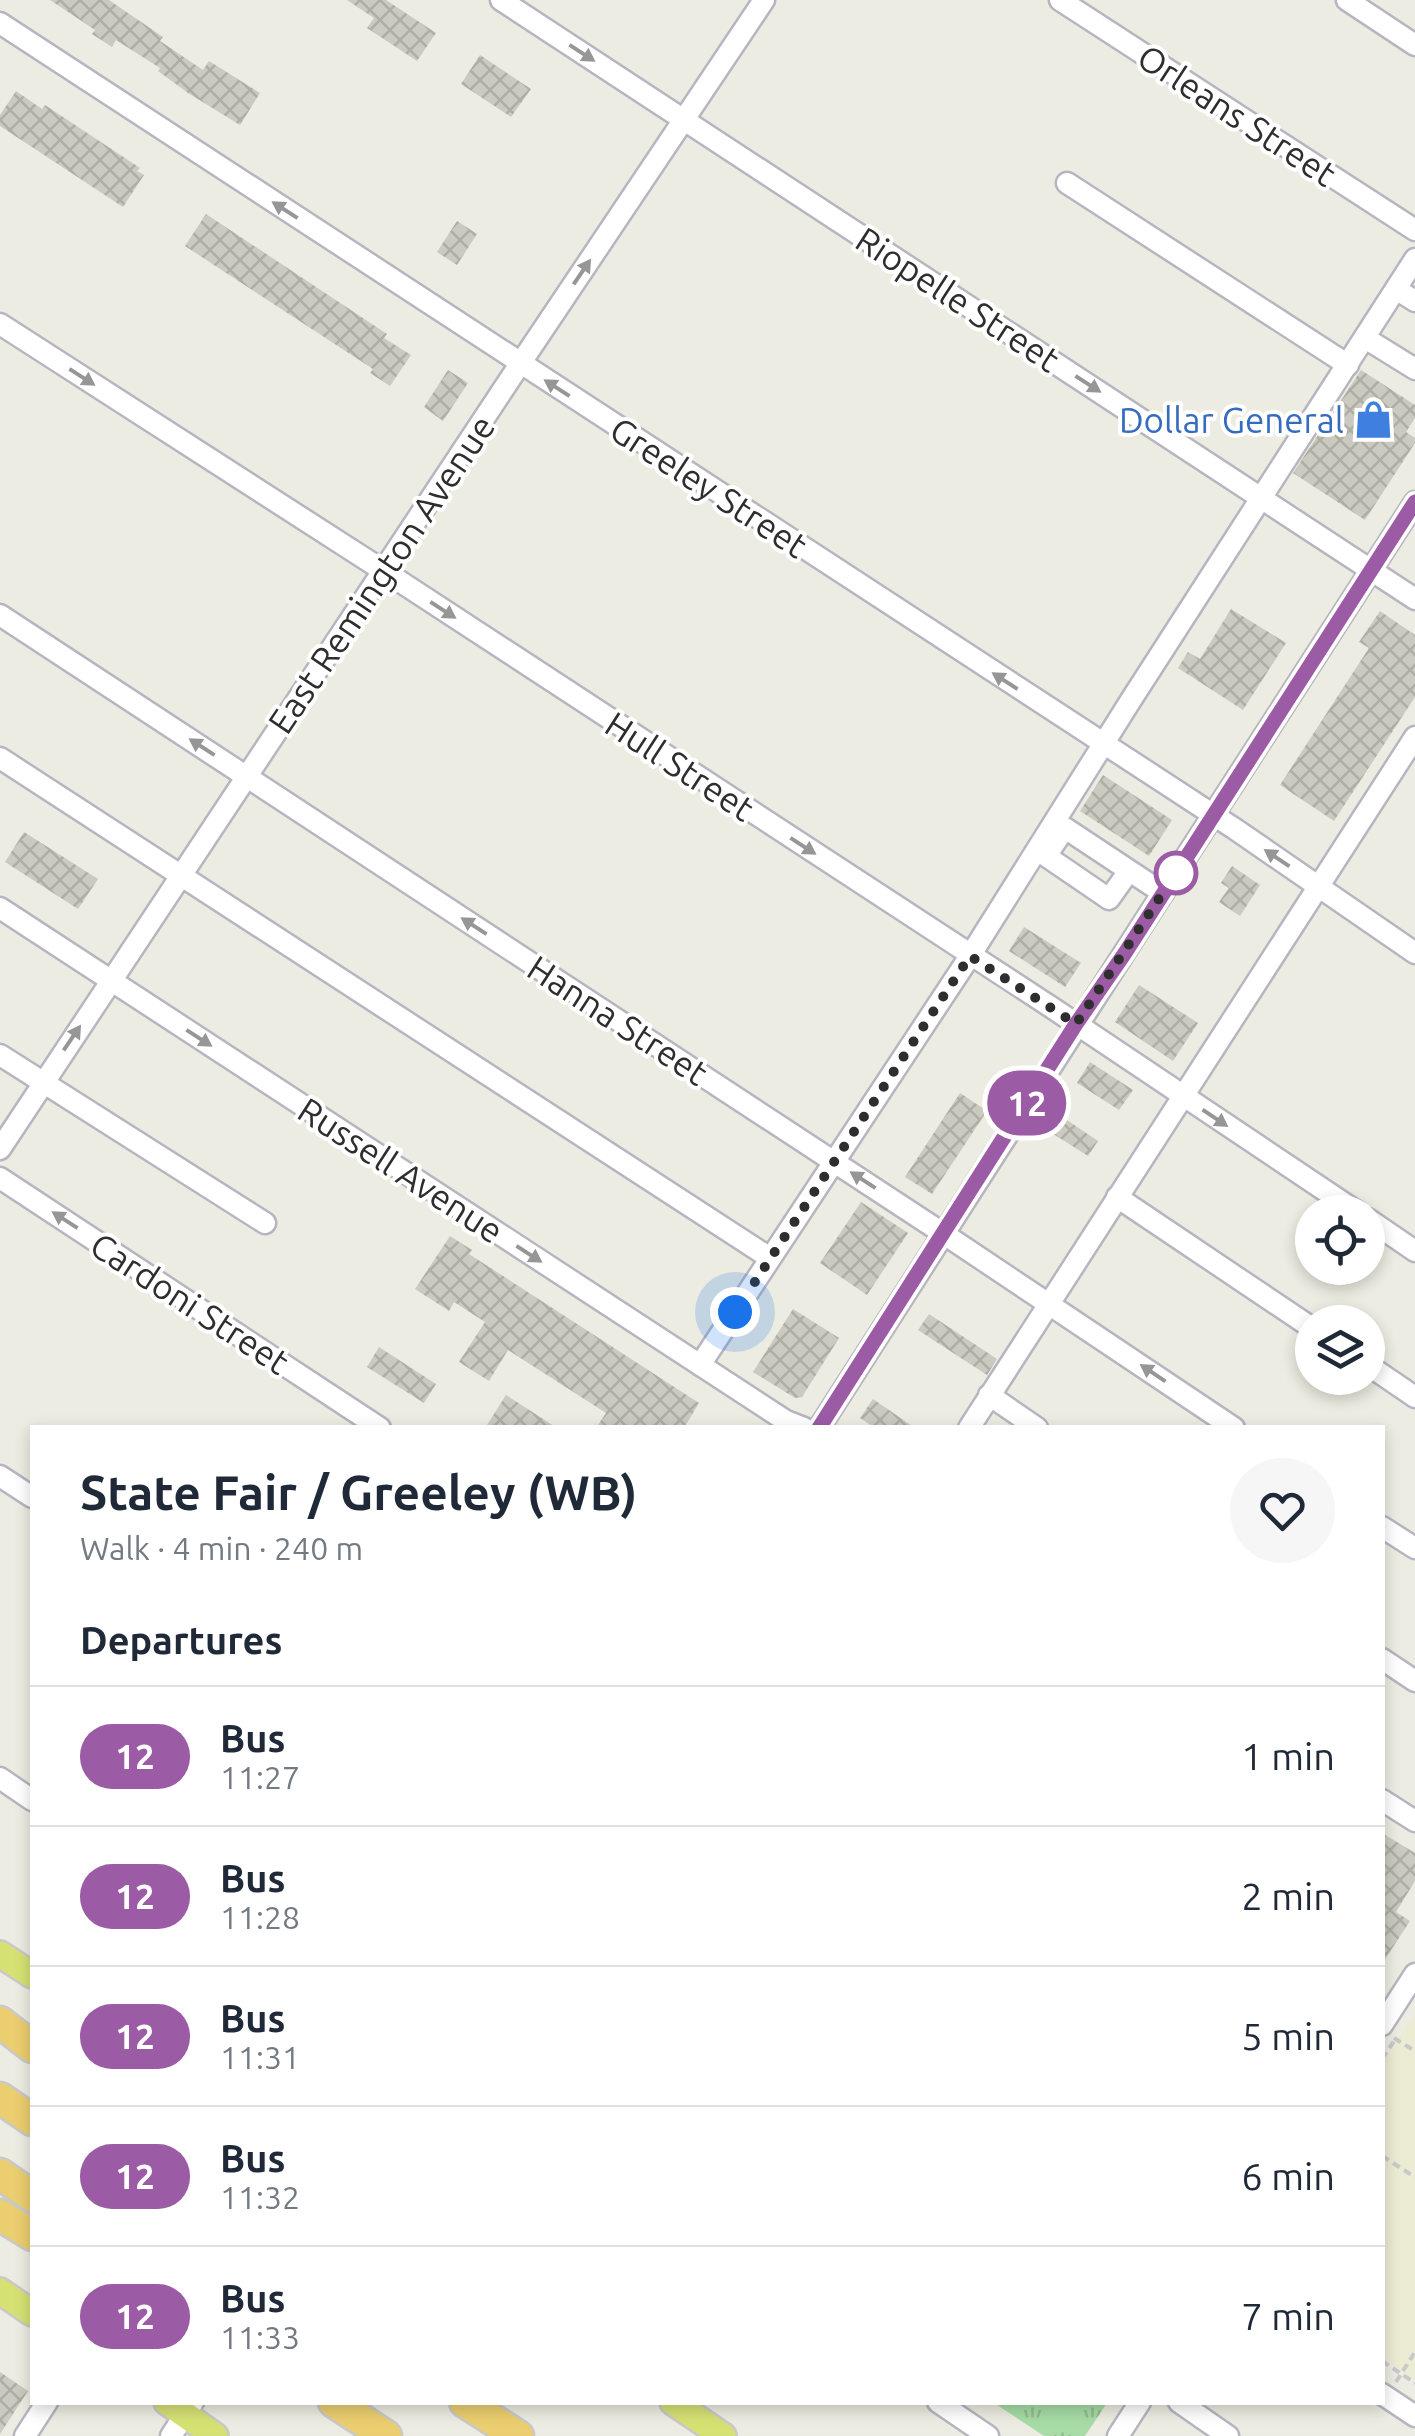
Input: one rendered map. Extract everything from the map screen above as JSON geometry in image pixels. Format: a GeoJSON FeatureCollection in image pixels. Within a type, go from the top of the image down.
{"type":"FeatureCollection","features":[{"type":"Feature","properties":{"kind":"highway"},"geometry":{"type":"LineString","coordinates":[[0,2022],[30,2045]]}},
{"type":"Feature","properties":{"kind":"highway"},"geometry":{"type":"LineString","coordinates":[[0,2098],[30,2119]]}},
{"type":"Feature","properties":{"kind":"highway"},"geometry":{"type":"LineString","coordinates":[[0,2174],[30,2195]]}},
{"type":"Feature","properties":{"kind":"highway"},"geometry":{"type":"LineString","coordinates":[[0,2215],[30,2234]]}},
{"type":"Feature","properties":{"kind":"highway"},"geometry":{"type":"LineString","coordinates":[[339,2405],[386,2436]]}},
{"type":"Feature","properties":{"kind":"highway"},"geometry":{"type":"LineString","coordinates":[[470,2405],[516,2435]]}},
{"type":"Feature","properties":{"kind":"highway"},"geometry":{"type":"LineString","coordinates":[[481,2405],[516,2435]]}},
{"type":"Feature","properties":{"kind":"main road"},"geometry":{"type":"LineString","coordinates":[[0,1954],[30,1974]]}},
{"type":"Feature","properties":{"kind":"main road"},"geometry":{"type":"LineString","coordinates":[[0,2291],[30,2312]]}},
{"type":"Feature","properties":{"kind":"main road"},"geometry":{"type":"LineString","coordinates":[[677,2405],[723,2436]]}},
{"type":"Feature","properties":{"kind":"main road"},"geometry":{"type":"LineString","coordinates":[[179,2414],[216,2436]]}},
{"type":"Feature","properties":{"kind":"street","name":"Riopelle Street"},"geometry":{"type":"LineString","coordinates":[[500,0],[1415,598]]}},
{"type":"Feature","properties":{"kind":"street","name":"East Remington Avenue"},"geometry":{"type":"LineString","coordinates":[[0,1149],[764,0]]}},
{"type":"Feature","properties":{"kind":"street","name":"Orleans Street"},"geometry":{"type":"LineString","coordinates":[[1060,0],[1415,230]]}},
{"type":"Feature","properties":{"kind":"street"},"geometry":{"type":"LineString","coordinates":[[1347,0],[1415,45]]}},
{"type":"Feature","properties":{"kind":"street","name":"Greeley Street"},"geometry":{"type":"LineString","coordinates":[[0,23],[1320,887],[1415,954]]}},
{"type":"Feature","properties":{"kind":"street"},"geometry":{"type":"LineString","coordinates":[[1067,184],[1348,365]]}},
{"type":"Feature","properties":{"kind":"street"},"geometry":{"type":"LineString","coordinates":[[700,1365],[970,956],[1415,259]]}},
{"type":"Feature","properties":{"kind":"street"},"geometry":{"type":"LineString","coordinates":[[1396,289],[1415,301]]}},
{"type":"Feature","properties":{"kind":"street","name":"Hull Street"},"geometry":{"type":"LineString","coordinates":[[0,324],[384,571],[1332,1195]]}},
{"type":"Feature","properties":{"kind":"street"},"geometry":{"type":"LineString","coordinates":[[1365,338],[1415,369]]}},
{"type":"Feature","properties":{"kind":"street"},"geometry":{"type":"LineString","coordinates":[[821,1425],[1415,502]]}},
{"type":"Feature","properties":{"kind":"street","name":"Hanna Street"},"geometry":{"type":"LineString","coordinates":[[0,614],[1230,1425]]}},
{"type":"Feature","properties":{"kind":"street"},"geometry":{"type":"LineString","coordinates":[[971,1425],[1320,887],[1407,767],[1415,737]]}},
{"type":"Feature","properties":{"kind":"street"},"geometry":{"type":"LineString","coordinates":[[0,758],[770,1258]]}},
{"type":"Feature","properties":{"kind":"street"},"geometry":{"type":"LineString","coordinates":[[1129,871],[1163,893]]}},
{"type":"Feature","properties":{"kind":"street","name":"Russell Avenue"},"geometry":{"type":"LineString","coordinates":[[0,908],[795,1425]]}},
{"type":"Feature","properties":{"kind":"street"},"geometry":{"type":"LineString","coordinates":[[0,1055],[265,1224]]}},
{"type":"Feature","properties":{"kind":"street","name":"Cardoni Street"},"geometry":{"type":"LineString","coordinates":[[0,1178],[375,1425]]}},
{"type":"Feature","properties":{"kind":"street"},"geometry":{"type":"LineString","coordinates":[[1118,1197],[1295,1317]]}},
{"type":"Feature","properties":{"kind":"street"},"geometry":{"type":"LineString","coordinates":[[1385,1231],[1415,1251]]}},
{"type":"Feature","properties":{"kind":"street"},"geometry":{"type":"LineString","coordinates":[[1385,1376],[1415,1396]]}},
{"type":"Feature","properties":{"kind":"street"},"geometry":{"type":"LineString","coordinates":[[989,1396],[1032,1425]]}},
{"type":"Feature","properties":{"kind":"street"},"geometry":{"type":"LineString","coordinates":[[0,1476],[30,1496]]}},
{"type":"Feature","properties":{"kind":"street"},"geometry":{"type":"LineString","coordinates":[[1385,1528],[1415,1548]]}},
{"type":"Feature","properties":{"kind":"street"},"geometry":{"type":"LineString","coordinates":[[1385,1661],[1415,1680]]}},
{"type":"Feature","properties":{"kind":"street"},"geometry":{"type":"LineString","coordinates":[[0,1778],[30,1799]]}},
{"type":"Feature","properties":{"kind":"street"},"geometry":{"type":"LineString","coordinates":[[1385,1802],[1415,1822]]}},
{"type":"Feature","properties":{"kind":"street"},"geometry":{"type":"LineString","coordinates":[[1385,2023],[1415,1974]]}},
{"type":"Feature","properties":{"kind":"street"},"geometry":{"type":"LineString","coordinates":[[1385,2395],[1415,2416]]}},
{"type":"Feature","properties":{"kind":"street"},"geometry":{"type":"LineString","coordinates":[[25,2436],[44,2405]]}},
{"type":"Feature","properties":{"kind":"street"},"geometry":{"type":"LineString","coordinates":[[942,2405],[988,2436]]}},
{"type":"Feature","properties":{"kind":"street"},"geometry":{"type":"LineString","coordinates":[[1118,2436],[1138,2405]]}},
{"type":"Feature","properties":{"kind":"street"},"geometry":{"type":"LineString","coordinates":[[1183,2405],[1228,2436]]}},
{"type":"Feature","properties":{"kind":"path"},"geometry":{"type":"LineString","coordinates":[[1385,2030],[1415,2051]]}},
{"type":"Feature","properties":{"kind":"path"},"geometry":{"type":"LineString","coordinates":[[1385,2158],[1415,2177]]}},
{"type":"Feature","properties":{"kind":"path"},"geometry":{"type":"LineString","coordinates":[[1385,2395],[1415,2352]]}},
{"type":"Feature","properties":{"kind":"path"},"geometry":{"type":"LineString","coordinates":[[1385,2363],[1415,2383]]}},
{"type":"Feature","properties":{"kind":"shaded area"},"geometry":{"type":"Polygon","coordinates":[[[1415,2013],[1415,2380],[1385,2359],[1385,2058],[1415,2013]]]}},
{"type":"Feature","properties":{"kind":"green space"},"geometry":{"type":"Polygon","coordinates":[[[997,2405],[1106,2405],[1085,2436],[1044,2436],[997,2405]]]}},
{"type":"Feature","properties":{"kind":"building"},"geometry":{"type":"Polygon","coordinates":[[[50,0],[109,0],[203,70],[209,61],[260,93],[240,125],[188,93],[158,71],[160,68],[116,40],[112,47],[92,34],[95,30],[50,0]]]}},
{"type":"Feature","properties":{"kind":"building"},"geometry":{"type":"Polygon","coordinates":[[[347,0],[386,0],[436,33],[417,61],[367,28],[374,18],[347,0]]]}},
{"type":"Feature","properties":{"kind":"building"},"geometry":{"type":"Polygon","coordinates":[[[480,55],[531,89],[511,117],[461,84],[480,55]]]}},
{"type":"Feature","properties":{"kind":"building"},"geometry":{"type":"Polygon","coordinates":[[[16,91],[42,109],[45,105],[140,168],[137,171],[144,175],[123,207],[0,126],[0,115],[16,91]]]}},
{"type":"Feature","properties":{"kind":"building"},"geometry":{"type":"Polygon","coordinates":[[[206,214],[387,334],[384,338],[411,355],[390,386],[370,373],[373,369],[185,246],[206,214]]]}},
{"type":"Feature","properties":{"kind":"building"},"geometry":{"type":"Polygon","coordinates":[[[457,221],[477,234],[457,265],[437,252],[457,221]]]}},
{"type":"Feature","properties":{"kind":"building"},"geometry":{"type":"Polygon","coordinates":[[[448,370],[468,383],[443,421],[424,407],[448,370]]]}},
{"type":"Feature","properties":{"kind":"building"},"geometry":{"type":"Polygon","coordinates":[[[1361,370],[1415,405],[1415,418],[1406,432],[1415,438],[1415,443],[1365,520],[1293,473],[1361,370]]]}},
{"type":"Feature","properties":{"kind":"building"},"geometry":{"type":"Polygon","coordinates":[[[1231,609],[1286,643],[1243,710],[1178,668],[1188,652],[1200,659],[1231,609]]]}},
{"type":"Feature","properties":{"kind":"building"},"geometry":{"type":"Polygon","coordinates":[[[1380,611],[1415,635],[1415,697],[1334,821],[1280,785],[1369,648],[1359,642],[1380,611]]]}},
{"type":"Feature","properties":{"kind":"building"},"geometry":{"type":"Polygon","coordinates":[[[1103,775],[1172,820],[1149,856],[1080,811],[1103,775]]]}},
{"type":"Feature","properties":{"kind":"building"},"geometry":{"type":"Polygon","coordinates":[[[24,832],[98,879],[78,909],[5,862],[24,832]]]}},
{"type":"Feature","properties":{"kind":"building"},"geometry":{"type":"Polygon","coordinates":[[[1232,866],[1260,885],[1240,916],[1219,902],[1229,888],[1221,883],[1232,866]]]}},
{"type":"Feature","properties":{"kind":"building"},"geometry":{"type":"Polygon","coordinates":[[[1024,927],[1081,963],[1065,987],[1009,951],[1024,927]]]}},
{"type":"Feature","properties":{"kind":"building"},"geometry":{"type":"Polygon","coordinates":[[[1139,985],[1198,1023],[1173,1061],[1115,1022],[1139,985]]]}},
{"type":"Feature","properties":{"kind":"building"},"geometry":{"type":"Polygon","coordinates":[[[1090,1062],[1133,1090],[1119,1110],[1077,1083],[1090,1062]]]}},
{"type":"Feature","properties":{"kind":"building"},"geometry":{"type":"Polygon","coordinates":[[[960,1093],[987,1111],[932,1194],[905,1177],[960,1093]]]}},
{"type":"Feature","properties":{"kind":"building"},"geometry":{"type":"Polygon","coordinates":[[[1058,1114],[1098,1141],[1088,1156],[1047,1130],[1058,1114]]]}},
{"type":"Feature","properties":{"kind":"building"},"geometry":{"type":"Polygon","coordinates":[[[861,1202],[908,1233],[867,1295],[820,1263],[861,1202]]]}},
{"type":"Feature","properties":{"kind":"building"},"geometry":{"type":"Polygon","coordinates":[[[450,1236],[472,1250],[469,1254],[699,1403],[686,1425],[598,1425],[606,1413],[508,1350],[489,1381],[459,1362],[485,1322],[454,1302],[449,1311],[415,1289],[450,1236]]]}},
{"type":"Feature","properties":{"kind":"building"},"geometry":{"type":"Polygon","coordinates":[[[793,1309],[839,1338],[802,1397],[795,1398],[753,1372],[793,1309]]]}},
{"type":"Feature","properties":{"kind":"building"},"geometry":{"type":"Polygon","coordinates":[[[929,1314],[997,1359],[987,1375],[918,1330],[929,1314]]]}},
{"type":"Feature","properties":{"kind":"building"},"geometry":{"type":"Polygon","coordinates":[[[379,1347],[436,1384],[424,1403],[367,1367],[379,1347]]]}},
{"type":"Feature","properties":{"kind":"building"},"geometry":{"type":"Polygon","coordinates":[[[506,1395],[552,1425],[487,1425],[506,1395]]]}},
{"type":"Feature","properties":{"kind":"building"},"geometry":{"type":"Polygon","coordinates":[[[873,1399],[911,1425],[870,1425],[860,1418],[873,1399]]]}},
{"type":"Feature","properties":{"kind":"building"},"geometry":{"type":"Polygon","coordinates":[[[1385,1835],[1415,1853],[1415,1881],[1396,1912],[1410,1921],[1385,1959],[1385,1835]]]}},
{"type":"Feature","properties":{"kind":"building"},"geometry":{"type":"Polygon","coordinates":[[[0,2372],[28,2391],[0,2434],[0,2372]]]}},
{"type":"Feature","properties":{"kind":"bus line","name":"12"},"geometry":{"type":"LineString","coordinates":[[821,1425],[1415,502]]}},
{"type":"Feature","properties":{"kind":"place","name":"Dollar General"},"geometry":{"type":"Point","coordinates":[1374,420]}},
{"type":"Feature","properties":{"kind":"route"},"geometry":{"type":"LineString","coordinates":[[735,1312],[970,956],[1076,1024],[1176,873]]}}]}
